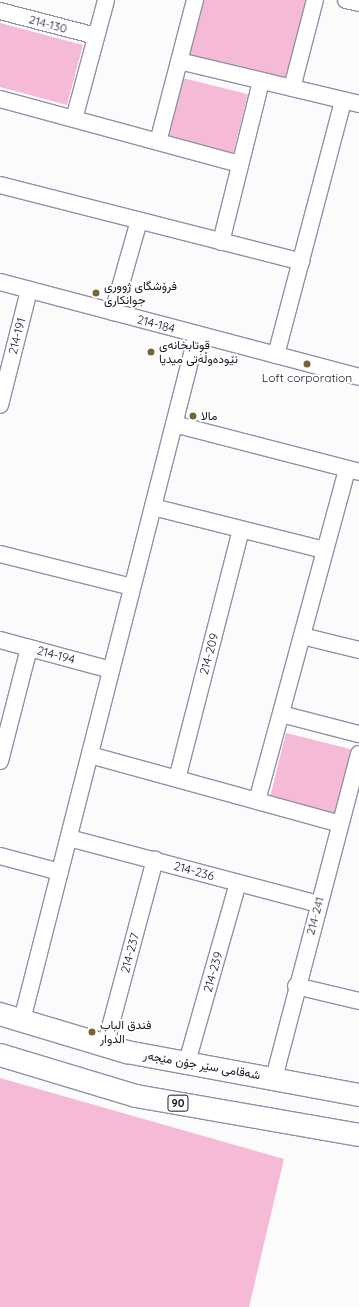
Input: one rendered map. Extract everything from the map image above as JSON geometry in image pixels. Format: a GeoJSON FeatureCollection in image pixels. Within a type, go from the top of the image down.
{"type":"FeatureCollection","features":[{"type":"Feature","properties":{"kind":"highway","name":"شەقامی سێر جۆن مێجەر"},"geometry":{"type":"LineString","coordinates":[[0,1014],[105,1046],[359,1095]]}},
{"type":"Feature","properties":{"kind":"highway","name":"90"},"geometry":{"type":"LineString","coordinates":[[0,1055],[136,1096],[359,1135]]}},
{"type":"Feature","properties":{"kind":"street"},"geometry":{"type":"LineString","coordinates":[[74,119],[106,0]]}},
{"type":"Feature","properties":{"kind":"street"},"geometry":{"type":"LineString","coordinates":[[158,142],[195,0]]}},
{"type":"Feature","properties":{"kind":"street"},"geometry":{"type":"LineString","coordinates":[[292,88],[315,0]]}},
{"type":"Feature","properties":{"kind":"street"},"geometry":{"type":"LineString","coordinates":[[346,0],[359,3]]}},
{"type":"Feature","properties":{"kind":"street","name":"214-130"},"geometry":{"type":"LineString","coordinates":[[0,11],[96,36]]}},
{"type":"Feature","properties":{"kind":"street"},"geometry":{"type":"LineString","coordinates":[[179,61],[359,104]]}},
{"type":"Feature","properties":{"kind":"street"},"geometry":{"type":"LineString","coordinates":[[221,242],[260,81]]}},
{"type":"Feature","properties":{"kind":"street"},"geometry":{"type":"LineString","coordinates":[[0,99],[240,164]]}},
{"type":"Feature","properties":{"kind":"street"},"geometry":{"type":"LineString","coordinates":[[276,355],[343,101]]}},
{"type":"Feature","properties":{"kind":"street"},"geometry":{"type":"LineString","coordinates":[[0,185],[301,262]]}},
{"type":"Feature","properties":{"kind":"street"},"geometry":{"type":"LineString","coordinates":[[113,312],[139,221]]}},
{"type":"Feature","properties":{"kind":"street","name":"214-184"},"geometry":{"type":"LineString","coordinates":[[0,282],[359,377]]}},
{"type":"Feature","properties":{"kind":"street","name":"214-191"},"geometry":{"type":"LineString","coordinates":[[0,405],[29,290]]}},
{"type":"Feature","properties":{"kind":"street"},"geometry":{"type":"LineString","coordinates":[[22,1020],[197,334]]}},
{"type":"Feature","properties":{"kind":"street"},"geometry":{"type":"LineString","coordinates":[[174,424],[353,470],[324,550],[257,801]]}},
{"type":"Feature","properties":{"kind":"street"},"geometry":{"type":"LineString","coordinates":[[153,507],[324,550]]}},
{"type":"Feature","properties":{"kind":"street","name":"214-209"},"geometry":{"type":"LineString","coordinates":[[177,779],[241,530]]}},
{"type":"Feature","properties":{"kind":"street"},"geometry":{"type":"LineString","coordinates":[[0,554],[132,587]]}},
{"type":"Feature","properties":{"kind":"street"},"geometry":{"type":"LineString","coordinates":[[302,636],[359,650]]}},
{"type":"Feature","properties":{"kind":"street","name":"214-194"},"geometry":{"type":"LineString","coordinates":[[0,640],[111,670]]}},
{"type":"Feature","properties":{"kind":"street"},"geometry":{"type":"LineString","coordinates":[[0,761],[29,648]]}},
{"type":"Feature","properties":{"kind":"street"},"geometry":{"type":"LineString","coordinates":[[281,714],[359,734]]}},
{"type":"Feature","properties":{"kind":"street","name":"214-241"},"geometry":{"type":"LineString","coordinates":[[274,1078],[296,986],[359,754]]}},
{"type":"Feature","properties":{"kind":"street"},"geometry":{"type":"LineString","coordinates":[[90,755],[340,824]]}},
{"type":"Feature","properties":{"kind":"street","name":"214-236"},"geometry":{"type":"LineString","coordinates":[[69,838],[318,904]]}},
{"type":"Feature","properties":{"kind":"street"},"geometry":{"type":"LineString","coordinates":[[0,856],[60,872]]}},
{"type":"Feature","properties":{"kind":"street","name":"214-237"},"geometry":{"type":"LineString","coordinates":[[105,1046],[155,860]]}},
{"type":"Feature","properties":{"kind":"street","name":"214-239"},"geometry":{"type":"LineString","coordinates":[[187,1062],[238,882]]}},
{"type":"Feature","properties":{"kind":"street"},"geometry":{"type":"LineString","coordinates":[[296,986],[359,1001]]}},
{"type":"Feature","properties":{"kind":"shaded area"},"geometry":{"type":"Polygon","coordinates":[[[193,0],[315,0],[292,88],[179,61],[193,0]]]}},
{"type":"Feature","properties":{"kind":"shaded area"},"geometry":{"type":"Polygon","coordinates":[[[0,23],[83,45],[67,105],[0,87],[0,23]]]}},
{"type":"Feature","properties":{"kind":"shaded area"},"geometry":{"type":"Polygon","coordinates":[[[183,78],[248,94],[232,159],[167,143],[183,78]]]}},
{"type":"Feature","properties":{"kind":"shaded area"},"geometry":{"type":"Polygon","coordinates":[[[286,733],[353,750],[336,818],[269,801],[286,733]]]}},
{"type":"Feature","properties":{"kind":"shaded area"},"geometry":{"type":"Polygon","coordinates":[[[0,1078],[284,1159],[249,1307],[0,1307],[0,1078]]]}},
{"type":"Feature","properties":{"kind":"place","name":"فرۆشگای ژووری جوانکاری"},"geometry":{"type":"Point","coordinates":[96,293]}},
{"type":"Feature","properties":{"kind":"place","name":"قوتابخانەی نێودەوڵەتی میدیا"},"geometry":{"type":"Point","coordinates":[151,352]}},
{"type":"Feature","properties":{"kind":"place","name":"Loft corporation"},"geometry":{"type":"Point","coordinates":[307,364]}},
{"type":"Feature","properties":{"kind":"place","name":"مالا"},"geometry":{"type":"Point","coordinates":[193,416]}},
{"type":"Feature","properties":{"kind":"place","name":"فندق الباب الدوار"},"geometry":{"type":"Point","coordinates":[92,1032]}}]}
